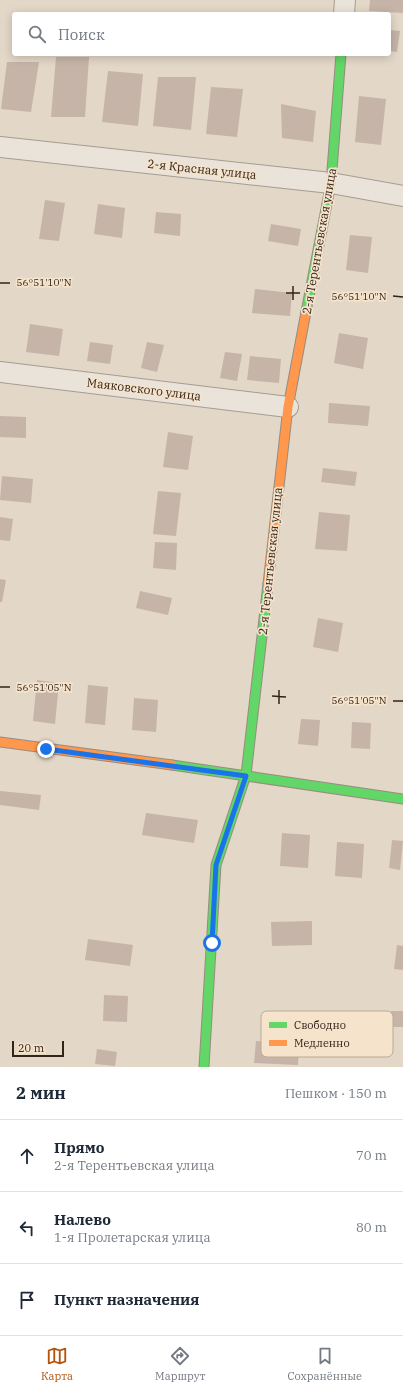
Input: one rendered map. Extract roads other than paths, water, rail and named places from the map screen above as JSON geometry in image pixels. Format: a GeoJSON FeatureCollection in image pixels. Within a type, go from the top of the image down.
{"type":"FeatureCollection","features":[{"type":"Feature","properties":{"kind":"street"},"geometry":{"type":"LineString","coordinates":[[344,12],[345,0]]}},
{"type":"Feature","properties":{"kind":"street","name":"2-я Терентьевская улица"},"geometry":{"type":"LineString","coordinates":[[204,1067],[216,865],[246,776],[288,407],[331,183],[341,56]]}},
{"type":"Feature","properties":{"kind":"street","name":"2-я Красная улица"},"geometry":{"type":"LineString","coordinates":[[0,147],[331,183],[403,196]]}},
{"type":"Feature","properties":{"kind":"street","name":"Маяковского улица"},"geometry":{"type":"LineString","coordinates":[[0,372],[288,407]]}},
{"type":"Feature","properties":{"kind":"street"},"geometry":{"type":"LineString","coordinates":[[0,742],[403,799]]}}]}
